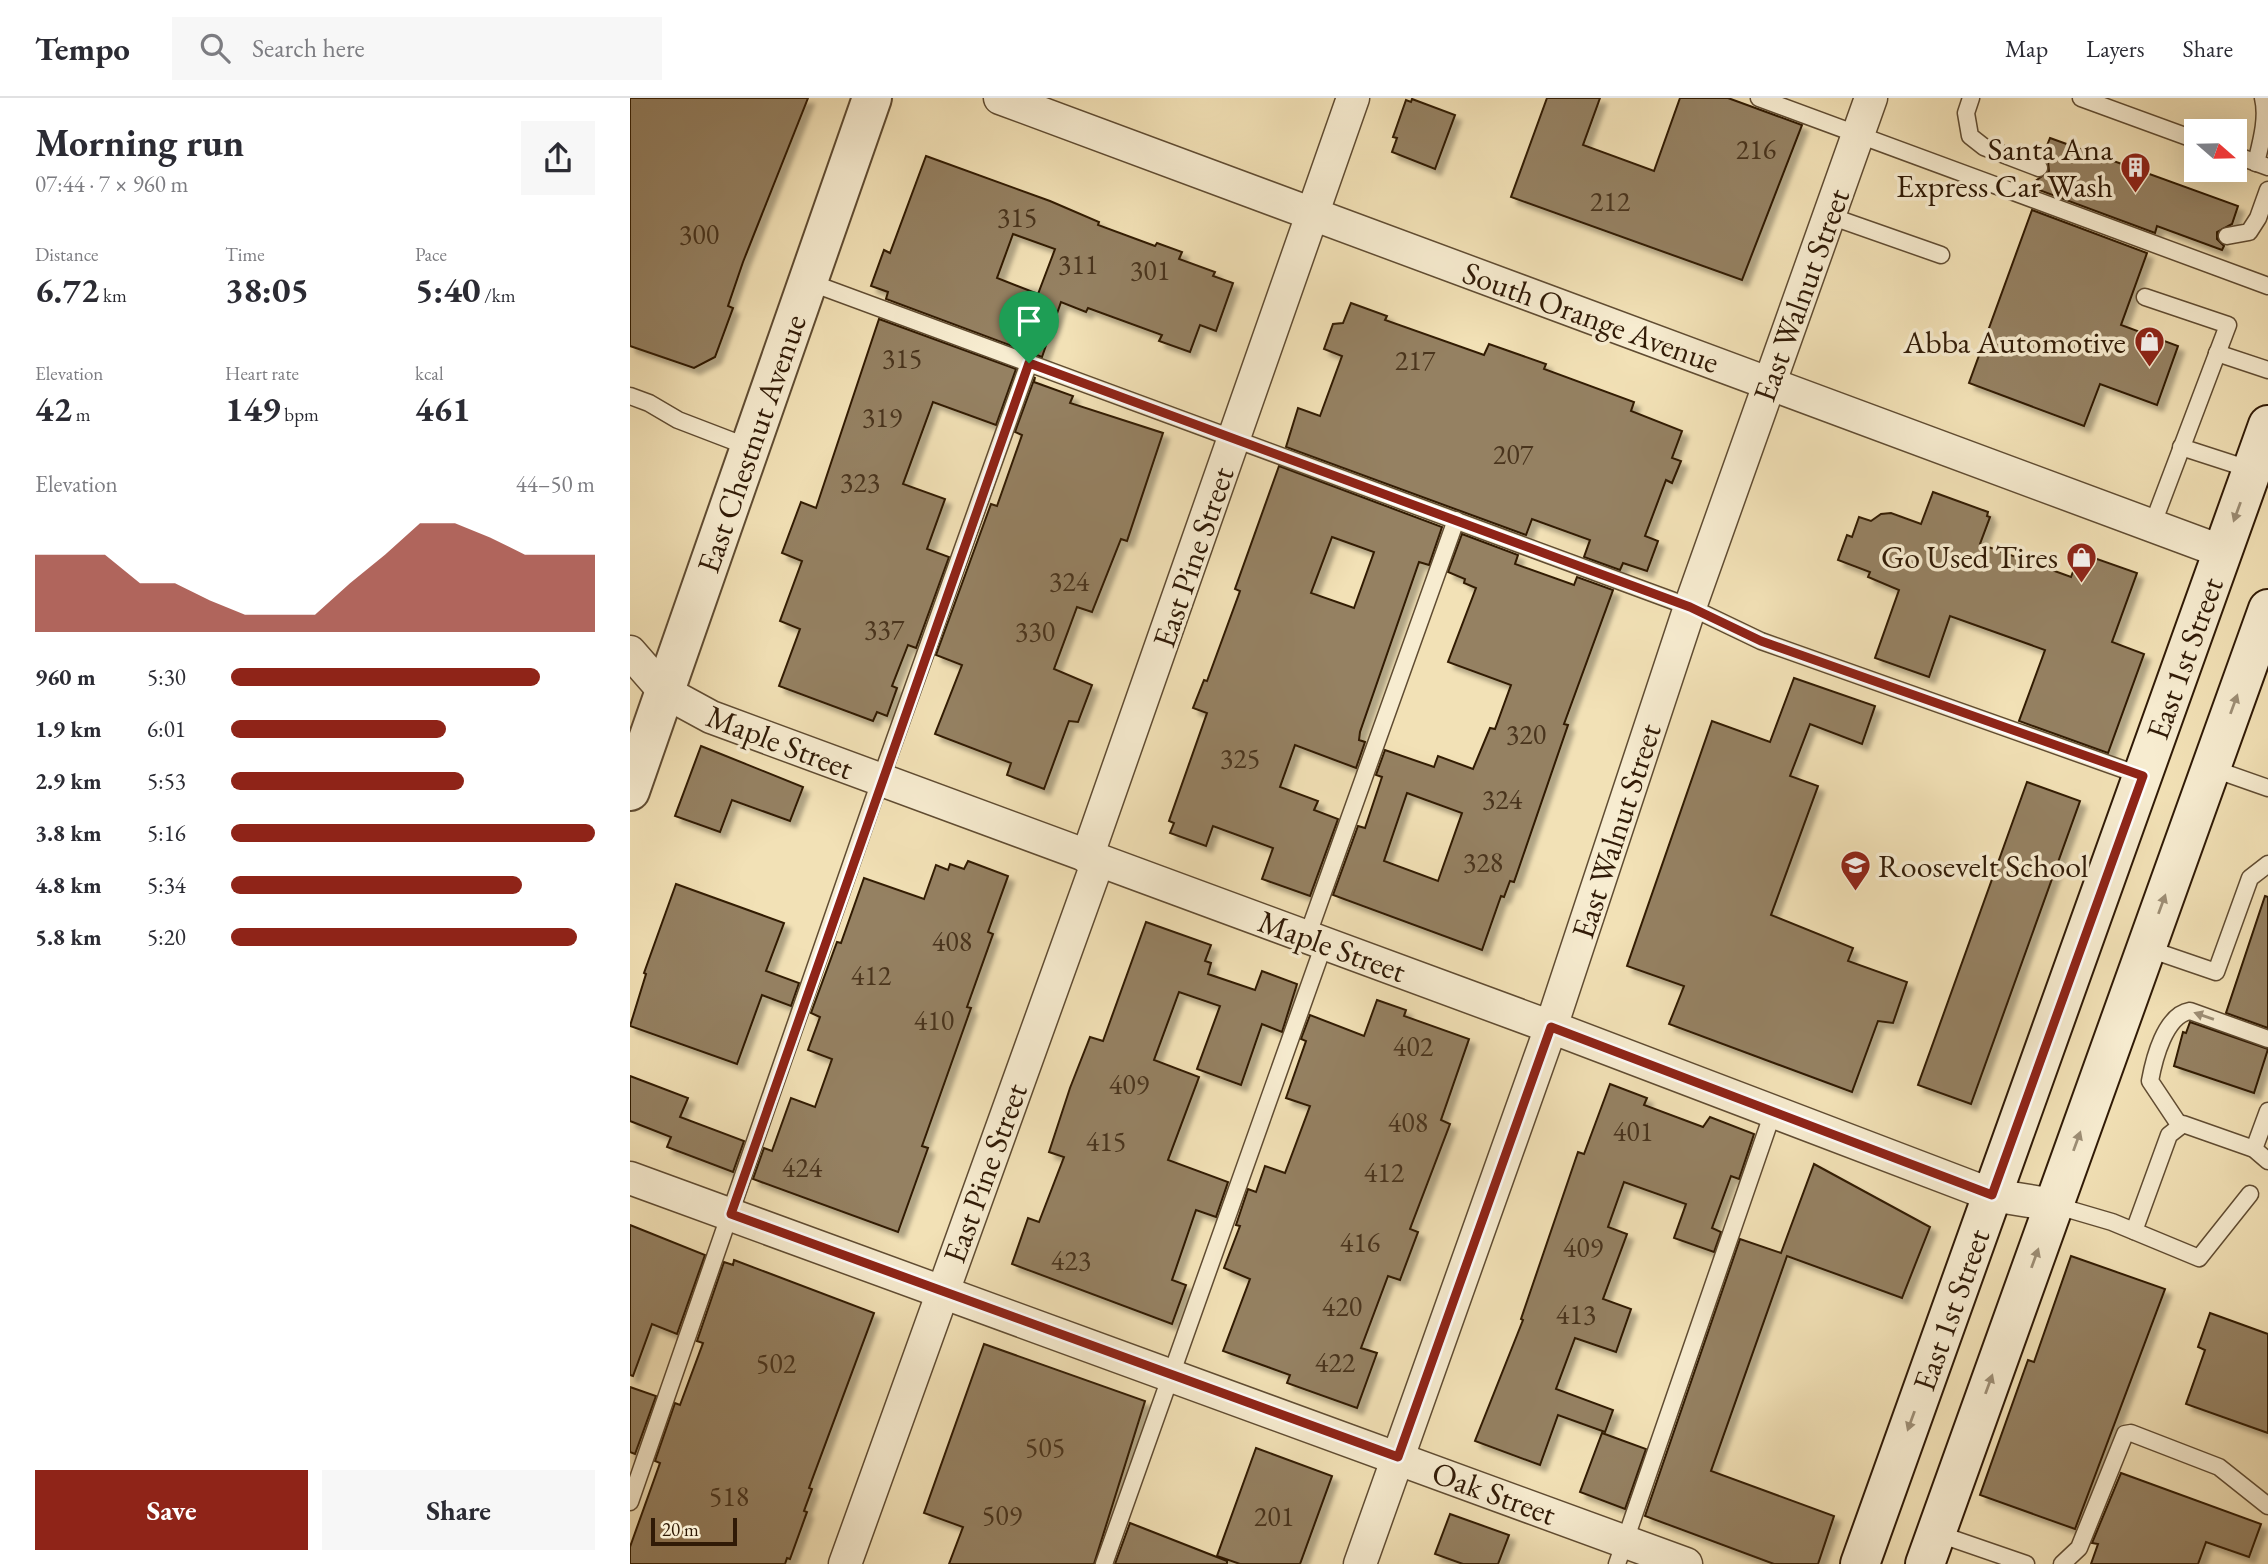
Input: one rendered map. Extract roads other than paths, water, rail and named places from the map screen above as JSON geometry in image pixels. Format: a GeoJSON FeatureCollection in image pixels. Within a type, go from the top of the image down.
{"type":"FeatureCollection","features":[{"type":"Feature","properties":{"kind":"main road","name":"East Chestnut Avenue"},"geometry":{"type":"LineString","coordinates":[[630,791],[872,98]]}},
{"type":"Feature","properties":{"kind":"main road","name":"East 1st Street"},"geometry":{"type":"LineString","coordinates":[[1860,1564],[2268,425]]}},
{"type":"Feature","properties":{"kind":"main road","name":"East 1st Street"},"geometry":{"type":"LineString","coordinates":[[1930,1549],[2268,609]]}},
{"type":"Feature","properties":{"kind":"street","name":"South Orange Avenue"},"geometry":{"type":"LineString","coordinates":[[1000,98],[2222,552]]}},
{"type":"Feature","properties":{"kind":"street","name":"East Pine Street"},"geometry":{"type":"LineString","coordinates":[[845,1564],[1093,859],[1234,439],[1353,98]]}},
{"type":"Feature","properties":{"kind":"street","name":"East Walnut Street"},"geometry":{"type":"LineString","coordinates":[[1360,1564],[1551,1027],[1690,607],[1871,98]]}},
{"type":"Feature","properties":{"kind":"street","name":"Maple Street"},"geometry":{"type":"LineString","coordinates":[[630,652],[665,692],[702,714],[1551,1027],[1992,1195],[2054,1205]]}},
{"type":"Feature","properties":{"kind":"street","name":"Oak Street"},"geometry":{"type":"LineString","coordinates":[[630,1178],[1398,1457],[1621,1553],[1686,1564]]}},
{"type":"Feature","properties":{"kind":"lane"},"geometry":{"type":"LineString","coordinates":[[1759,98],[2268,286]]}},
{"type":"Feature","properties":{"kind":"lane"},"geometry":{"type":"LineString","coordinates":[[1971,98],[1966,113],[1969,136],[1984,147],[2039,168]]}},
{"type":"Feature","properties":{"kind":"lane"},"geometry":{"type":"LineString","coordinates":[[2081,98],[2184,137]]}},
{"type":"Feature","properties":{"kind":"lane"},"geometry":{"type":"LineString","coordinates":[[2262,165],[2267,106],[2263,98]]}},
{"type":"Feature","properties":{"kind":"lane"},"geometry":{"type":"LineString","coordinates":[[2227,236],[2249,232],[2258,219],[2268,190]]}},
{"type":"Feature","properties":{"kind":"lane"},"geometry":{"type":"LineString","coordinates":[[1830,216],[1941,255]]}},
{"type":"Feature","properties":{"kind":"lane"},"geometry":{"type":"LineString","coordinates":[[809,282],[1690,607],[1761,641],[2143,776]]}},
{"type":"Feature","properties":{"kind":"lane"},"geometry":{"type":"LineString","coordinates":[[2145,297],[2228,325],[2152,526]]}},
{"type":"Feature","properties":{"kind":"lane"},"geometry":{"type":"LineString","coordinates":[[2217,353],[2268,370]]}},
{"type":"Feature","properties":{"kind":"lane"},"geometry":{"type":"LineString","coordinates":[[630,1502],[880,781],[1029,363]]}},
{"type":"Feature","properties":{"kind":"lane"},"geometry":{"type":"LineString","coordinates":[[630,396],[649,403],[678,420],[751,448]]}},
{"type":"Feature","properties":{"kind":"lane"},"geometry":{"type":"LineString","coordinates":[[2182,447],[2252,470]]}},
{"type":"Feature","properties":{"kind":"lane"},"geometry":{"type":"LineString","coordinates":[[1104,1564],[1172,1375],[1456,520]]}},
{"type":"Feature","properties":{"kind":"lane"},"geometry":{"type":"LineString","coordinates":[[2211,768],[2268,788]]}},
{"type":"Feature","properties":{"kind":"lane"},"geometry":{"type":"LineString","coordinates":[[2146,948],[2216,972],[2250,878],[2268,864]]}},
{"type":"Feature","properties":{"kind":"lane"},"geometry":{"type":"LineString","coordinates":[[2268,1039],[2190,1011],[2181,1013],[2172,1021],[2150,1081],[2180,1126],[2254,1149],[2268,1161]]}},
{"type":"Feature","properties":{"kind":"lane"},"geometry":{"type":"LineString","coordinates":[[2254,1149],[2268,1111]]}},
{"type":"Feature","properties":{"kind":"lane"},"geometry":{"type":"LineString","coordinates":[[1621,1553],[1773,1112]]}},
{"type":"Feature","properties":{"kind":"lane"},"geometry":{"type":"LineString","coordinates":[[2134,1231],[2168,1135],[2180,1126]]}},
{"type":"Feature","properties":{"kind":"lane"},"geometry":{"type":"LineString","coordinates":[[2054,1205],[2134,1231],[2199,1258],[2250,1194]]}},
{"type":"Feature","properties":{"kind":"lane"},"geometry":{"type":"LineString","coordinates":[[2062,1564],[2079,1548],[2125,1434],[2174,1448],[2219,1467],[2268,1506]]}},
{"type":"Feature","properties":{"kind":"lane"},"geometry":{"type":"LineString","coordinates":[[1930,1549],[2026,1564]]}},
{"type":"Feature","properties":{"kind":"place","name":"Santa Ana Express Car Wash"},"geometry":{"type":"Point","coordinates":[2136,194]}},
{"type":"Feature","properties":{"kind":"place","name":"Abba Automotive"},"geometry":{"type":"Point","coordinates":[2149,369]}},
{"type":"Feature","properties":{"kind":"place","name":"Go Used Tires"},"geometry":{"type":"Point","coordinates":[2081,584]}},
{"type":"Feature","properties":{"kind":"place","name":"Roosevelt School"},"geometry":{"type":"Point","coordinates":[1855,893]}}]}
